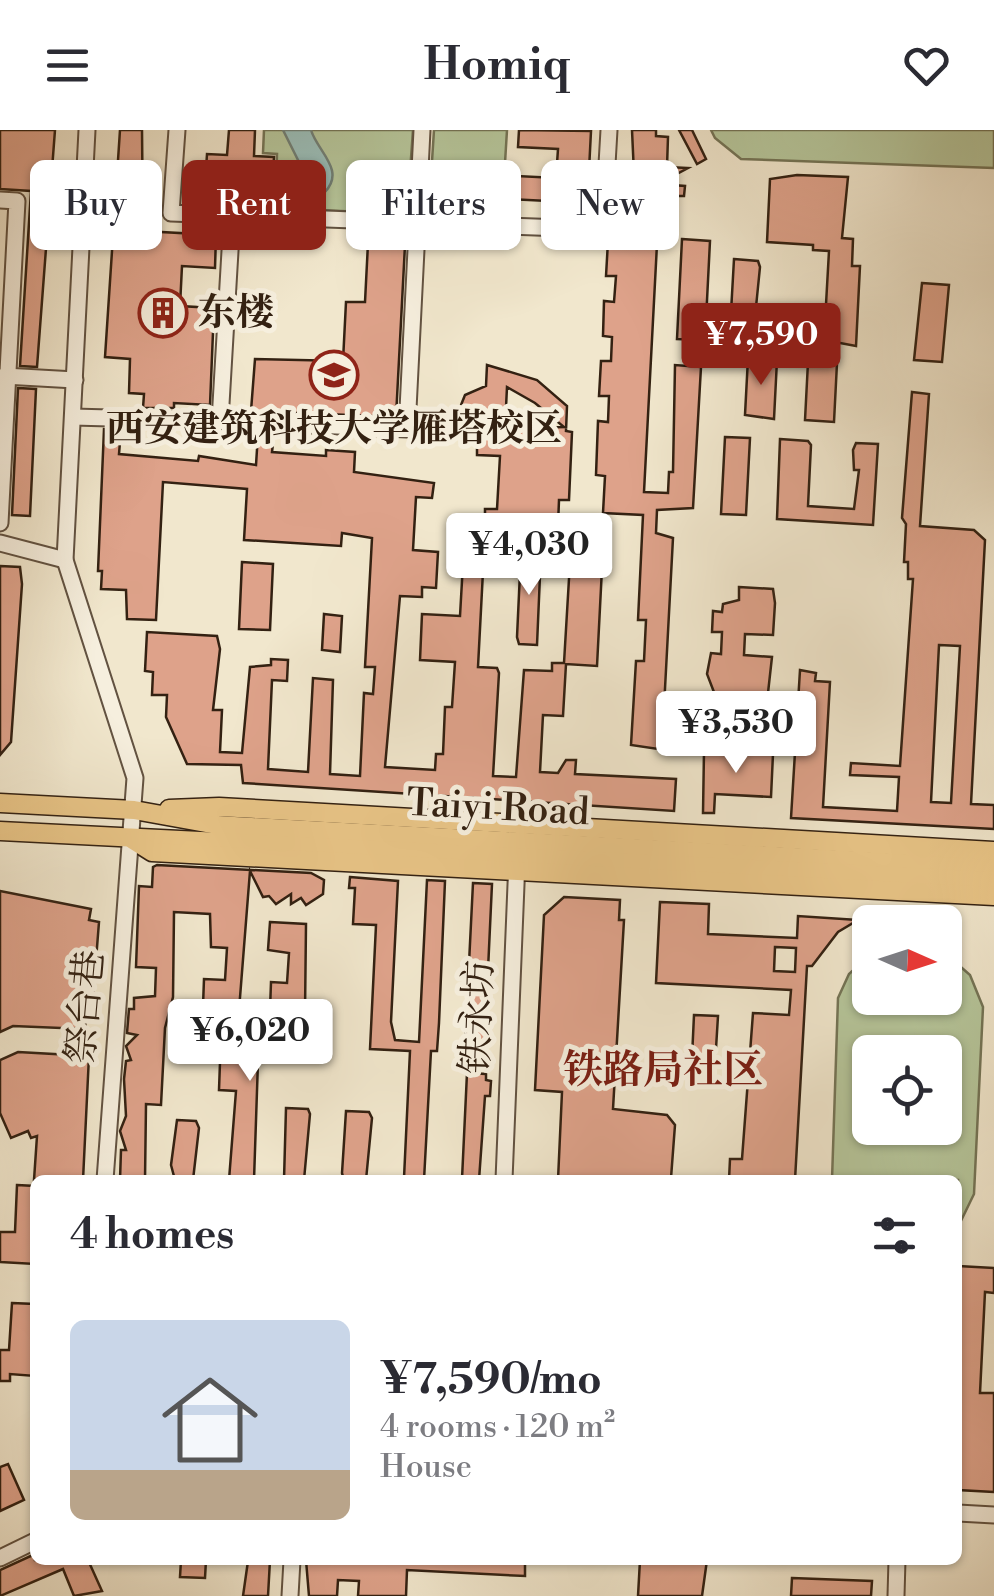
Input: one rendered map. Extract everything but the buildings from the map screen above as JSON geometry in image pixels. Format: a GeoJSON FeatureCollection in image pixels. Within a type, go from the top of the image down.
{"type":"FeatureCollection","features":[{"type":"Feature","properties":{"kind":"main road","name":"Taiyi Road"},"geometry":{"type":"LineString","coordinates":[[0,803],[134,810],[236,826],[994,868]]}},
{"type":"Feature","properties":{"kind":"main road"},"geometry":{"type":"LineString","coordinates":[[134,810],[218,807],[994,851]]}},
{"type":"Feature","properties":{"kind":"main road","name":"Taiyi Road"},"geometry":{"type":"LineString","coordinates":[[0,831],[132,840],[209,839],[517,863],[994,881]]}},
{"type":"Feature","properties":{"kind":"main road"},"geometry":{"type":"LineString","coordinates":[[517,863],[994,896]]}},
{"type":"Feature","properties":{"kind":"street"},"geometry":{"type":"LineString","coordinates":[[0,543],[65,560],[87,130]]}},
{"type":"Feature","properties":{"kind":"street"},"geometry":{"type":"LineString","coordinates":[[177,130],[171,213],[182,214]]}},
{"type":"Feature","properties":{"kind":"street"},"geometry":{"type":"LineString","coordinates":[[420,160],[422,130]]}},
{"type":"Feature","properties":{"kind":"street"},"geometry":{"type":"LineString","coordinates":[[521,227],[588,230],[604,216],[609,130]]}},
{"type":"Feature","properties":{"kind":"street"},"geometry":{"type":"LineString","coordinates":[[0,200],[17,201],[0,523]]}},
{"type":"Feature","properties":{"kind":"street"},"geometry":{"type":"LineString","coordinates":[[220,421],[230,250]]}},
{"type":"Feature","properties":{"kind":"street"},"geometry":{"type":"LineString","coordinates":[[73,417],[407,430],[415,250]]}},
{"type":"Feature","properties":{"kind":"street"},"geometry":{"type":"LineString","coordinates":[[5,376],[74,380]]}},
{"type":"Feature","properties":{"kind":"street","name":"祭台巷"},"geometry":{"type":"LineString","coordinates":[[65,560],[136,778],[105,1175]]}},
{"type":"Feature","properties":{"kind":"street","name":"铁永坊"},"geometry":{"type":"LineString","coordinates":[[504,1175],[517,863]]}},
{"type":"Feature","properties":{"kind":"street"},"geometry":{"type":"LineString","coordinates":[[962,1513],[994,1514]]}},
{"type":"Feature","properties":{"kind":"street"},"geometry":{"type":"LineString","coordinates":[[0,1558],[30,1543]]}},
{"type":"Feature","properties":{"kind":"street"},"geometry":{"type":"LineString","coordinates":[[290,1596],[292,1565]]}},
{"type":"Feature","properties":{"kind":"street"},"geometry":{"type":"LineString","coordinates":[[896,1596],[897,1565]]}},
{"type":"Feature","properties":{"kind":"green space"},"geometry":{"type":"Polygon","coordinates":[[[264,130],[413,130],[411,160],[346,160],[346,211],[326,210],[326,160],[277,160],[277,154],[263,153],[264,130]]]}},
{"type":"Feature","properties":{"kind":"green space"},"geometry":{"type":"Polygon","coordinates":[[[434,130],[507,130],[505,160],[432,160],[434,130]]]}},
{"type":"Feature","properties":{"kind":"green space"},"geometry":{"type":"Polygon","coordinates":[[[711,130],[994,130],[994,168],[741,159],[711,130]]]}},
{"type":"Feature","properties":{"kind":"green space"},"geometry":{"type":"Polygon","coordinates":[[[962,968],[970,975],[983,1007],[974,1194],[962,1219],[962,1175],[832,1175],[838,998],[852,971],[852,1015],[962,1015],[962,968]]]}},
{"type":"Feature","properties":{"kind":"water"},"geometry":{"type":"Polygon","coordinates":[[[283,130],[311,130],[328,161],[333,176],[326,191],[326,160],[298,160],[283,130]]]}},
{"type":"Feature","properties":{"kind":"place","name":"东楼"},"geometry":{"type":"Point","coordinates":[163,313]}},
{"type":"Feature","properties":{"kind":"place","name":"西安建筑科技大学雁塔校区"},"geometry":{"type":"Point","coordinates":[334,375]}},
{"type":"Feature","properties":{"kind":"district","name":"铁路局社区"},"geometry":{"type":"Point","coordinates":[663,1071]}}]}
